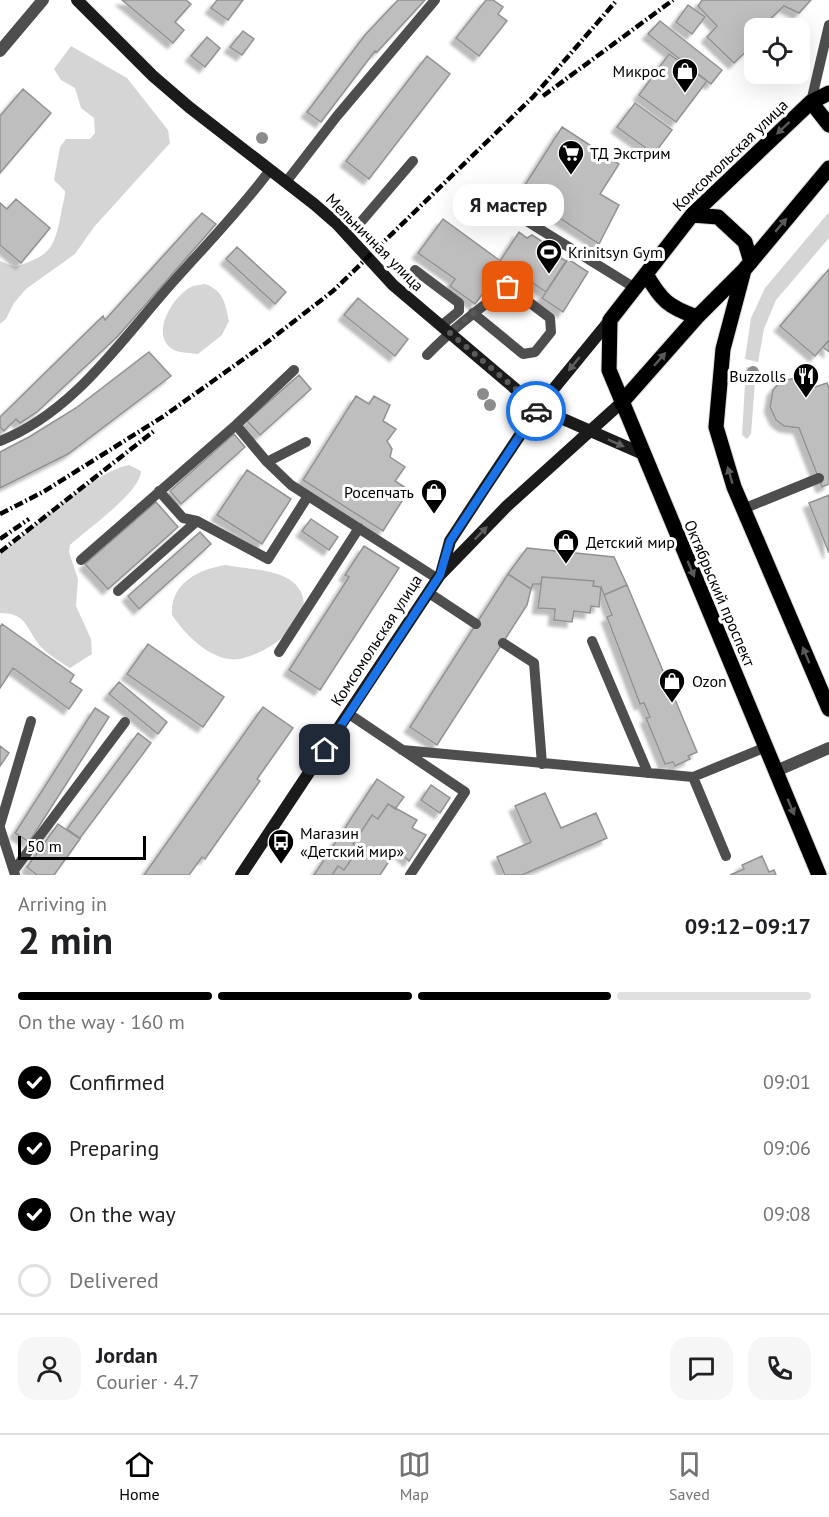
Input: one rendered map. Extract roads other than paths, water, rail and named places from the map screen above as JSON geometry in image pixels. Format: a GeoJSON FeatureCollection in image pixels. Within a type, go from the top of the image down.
{"type":"FeatureCollection","features":[{"type":"Feature","properties":{"kind":"main road","name":"Мельничная улица"},"geometry":{"type":"LineString","coordinates":[[77,0],[153,76],[286,182],[348,237],[393,285],[538,408],[643,454]]}},
{"type":"Feature","properties":{"kind":"main road","name":"Комсомольская улица"},"geometry":{"type":"LineString","coordinates":[[439,577],[450,541],[538,408],[692,214],[811,102],[829,93]]}},
{"type":"Feature","properties":{"kind":"main road"},"geometry":{"type":"LineString","coordinates":[[811,102],[829,125]]}},
{"type":"Feature","properties":{"kind":"main road","name":"Комсомольская улица"},"geometry":{"type":"LineString","coordinates":[[241,875],[439,577],[507,506],[621,403],[697,317],[748,266],[829,168]]}},
{"type":"Feature","properties":{"kind":"main road"},"geometry":{"type":"LineString","coordinates":[[692,214],[718,217],[745,242],[748,266],[723,350],[716,427],[743,509],[829,709]]}},
{"type":"Feature","properties":{"kind":"main road"},"geometry":{"type":"LineString","coordinates":[[646,274],[660,298],[674,309],[697,317]]}},
{"type":"Feature","properties":{"kind":"main road","name":"Октябрьский проспект"},"geometry":{"type":"LineString","coordinates":[[610,320],[609,370],[621,403],[819,875]]}},
{"type":"Feature","properties":{"kind":"street"},"geometry":{"type":"LineString","coordinates":[[0,51],[43,0]]}},
{"type":"Feature","properties":{"kind":"street"},"geometry":{"type":"LineString","coordinates":[[776,771],[829,748]]}},
{"type":"Feature","properties":{"kind":"lane"},"geometry":{"type":"LineString","coordinates":[[286,182],[337,116],[435,0]]}},
{"type":"Feature","properties":{"kind":"lane"},"geometry":{"type":"LineString","coordinates":[[811,102],[829,26]]}},
{"type":"Feature","properties":{"kind":"lane"},"geometry":{"type":"LineString","coordinates":[[348,237],[413,160]]}},
{"type":"Feature","properties":{"kind":"lane"},"geometry":{"type":"LineString","coordinates":[[0,441],[24,431],[40,420],[103,364],[247,200],[270,170]]}},
{"type":"Feature","properties":{"kind":"lane"},"geometry":{"type":"LineString","coordinates":[[468,215],[498,221],[525,220],[634,288]]}},
{"type":"Feature","properties":{"kind":"lane"},"geometry":{"type":"LineString","coordinates":[[416,270],[459,303],[459,311],[427,355]]}},
{"type":"Feature","properties":{"kind":"lane"},"geometry":{"type":"LineString","coordinates":[[445,328],[473,313],[508,287],[550,318],[551,332],[535,352],[523,354],[473,313]]}},
{"type":"Feature","properties":{"kind":"lane"},"geometry":{"type":"LineString","coordinates":[[81,560],[236,425],[294,370]]}},
{"type":"Feature","properties":{"kind":"lane"},"geometry":{"type":"LineString","coordinates":[[236,425],[267,462],[291,485],[439,577]]}},
{"type":"Feature","properties":{"kind":"lane"},"geometry":{"type":"LineString","coordinates":[[267,462],[306,442]]}},
{"type":"Feature","properties":{"kind":"lane"},"geometry":{"type":"LineString","coordinates":[[743,509],[819,478]]}},
{"type":"Feature","properties":{"kind":"lane"},"geometry":{"type":"LineString","coordinates":[[159,491],[183,518],[197,521],[268,559],[308,496]]}},
{"type":"Feature","properties":{"kind":"lane"},"geometry":{"type":"LineString","coordinates":[[118,591],[197,521]]}},
{"type":"Feature","properties":{"kind":"lane"},"geometry":{"type":"LineString","coordinates":[[279,652],[359,528]]}},
{"type":"Feature","properties":{"kind":"lane"},"geometry":{"type":"LineString","coordinates":[[429,593],[476,624]]}},
{"type":"Feature","properties":{"kind":"lane"},"geometry":{"type":"LineString","coordinates":[[592,641],[648,773]]}},
{"type":"Feature","properties":{"kind":"lane"},"geometry":{"type":"LineString","coordinates":[[503,643],[534,663],[542,764]]}},
{"type":"Feature","properties":{"kind":"lane"},"geometry":{"type":"LineString","coordinates":[[349,714],[465,792],[410,875]]}},
{"type":"Feature","properties":{"kind":"lane"},"geometry":{"type":"LineString","coordinates":[[15,872],[0,826],[31,721]]}},
{"type":"Feature","properties":{"kind":"lane"},"geometry":{"type":"LineString","coordinates":[[15,872],[125,722]]}},
{"type":"Feature","properties":{"kind":"lane"},"geometry":{"type":"LineString","coordinates":[[402,750],[693,777],[766,747]]}},
{"type":"Feature","properties":{"kind":"lane"},"geometry":{"type":"LineString","coordinates":[[693,777],[726,856]]}},
{"type":"Feature","properties":{"kind":"railway"},"geometry":{"type":"LineString","coordinates":[[0,514],[43,492],[164,416],[266,343],[333,291],[533,97],[617,0]]}},
{"type":"Feature","properties":{"kind":"railway"},"geometry":{"type":"LineString","coordinates":[[543,96],[673,0]]}},
{"type":"Feature","properties":{"kind":"railway"},"geometry":{"type":"LineString","coordinates":[[0,552],[154,431]]}},
{"type":"Feature","properties":{"kind":"railway"},"geometry":{"type":"LineString","coordinates":[[0,539],[29,519]]}},
{"type":"Feature","properties":{"kind":"place","name":"Микрос"},"geometry":{"type":"Point","coordinates":[685,94]}},
{"type":"Feature","properties":{"kind":"place","name":"ТД Экстрим"},"geometry":{"type":"Point","coordinates":[571,176]}},
{"type":"Feature","properties":{"kind":"place","name":"Krinitsyn Gym"},"geometry":{"type":"Point","coordinates":[549,275]}},
{"type":"Feature","properties":{"kind":"place","name":"Я мастер"},"geometry":{"type":"Point","coordinates":[508,287]}},
{"type":"Feature","properties":{"kind":"place","name":"Buzzolls"},"geometry":{"type":"Point","coordinates":[806,399]}},
{"type":"Feature","properties":{"kind":"place","name":"Росепчать"},"geometry":{"type":"Point","coordinates":[434,515]}},
{"type":"Feature","properties":{"kind":"place","name":"Детский мир"},"geometry":{"type":"Point","coordinates":[566,565]}},
{"type":"Feature","properties":{"kind":"place","name":"Ozon"},"geometry":{"type":"Point","coordinates":[672,704]}},
{"type":"Feature","properties":{"kind":"place","name":"Магазин «Детский мир»"},"geometry":{"type":"Point","coordinates":[281,865]}}]}
